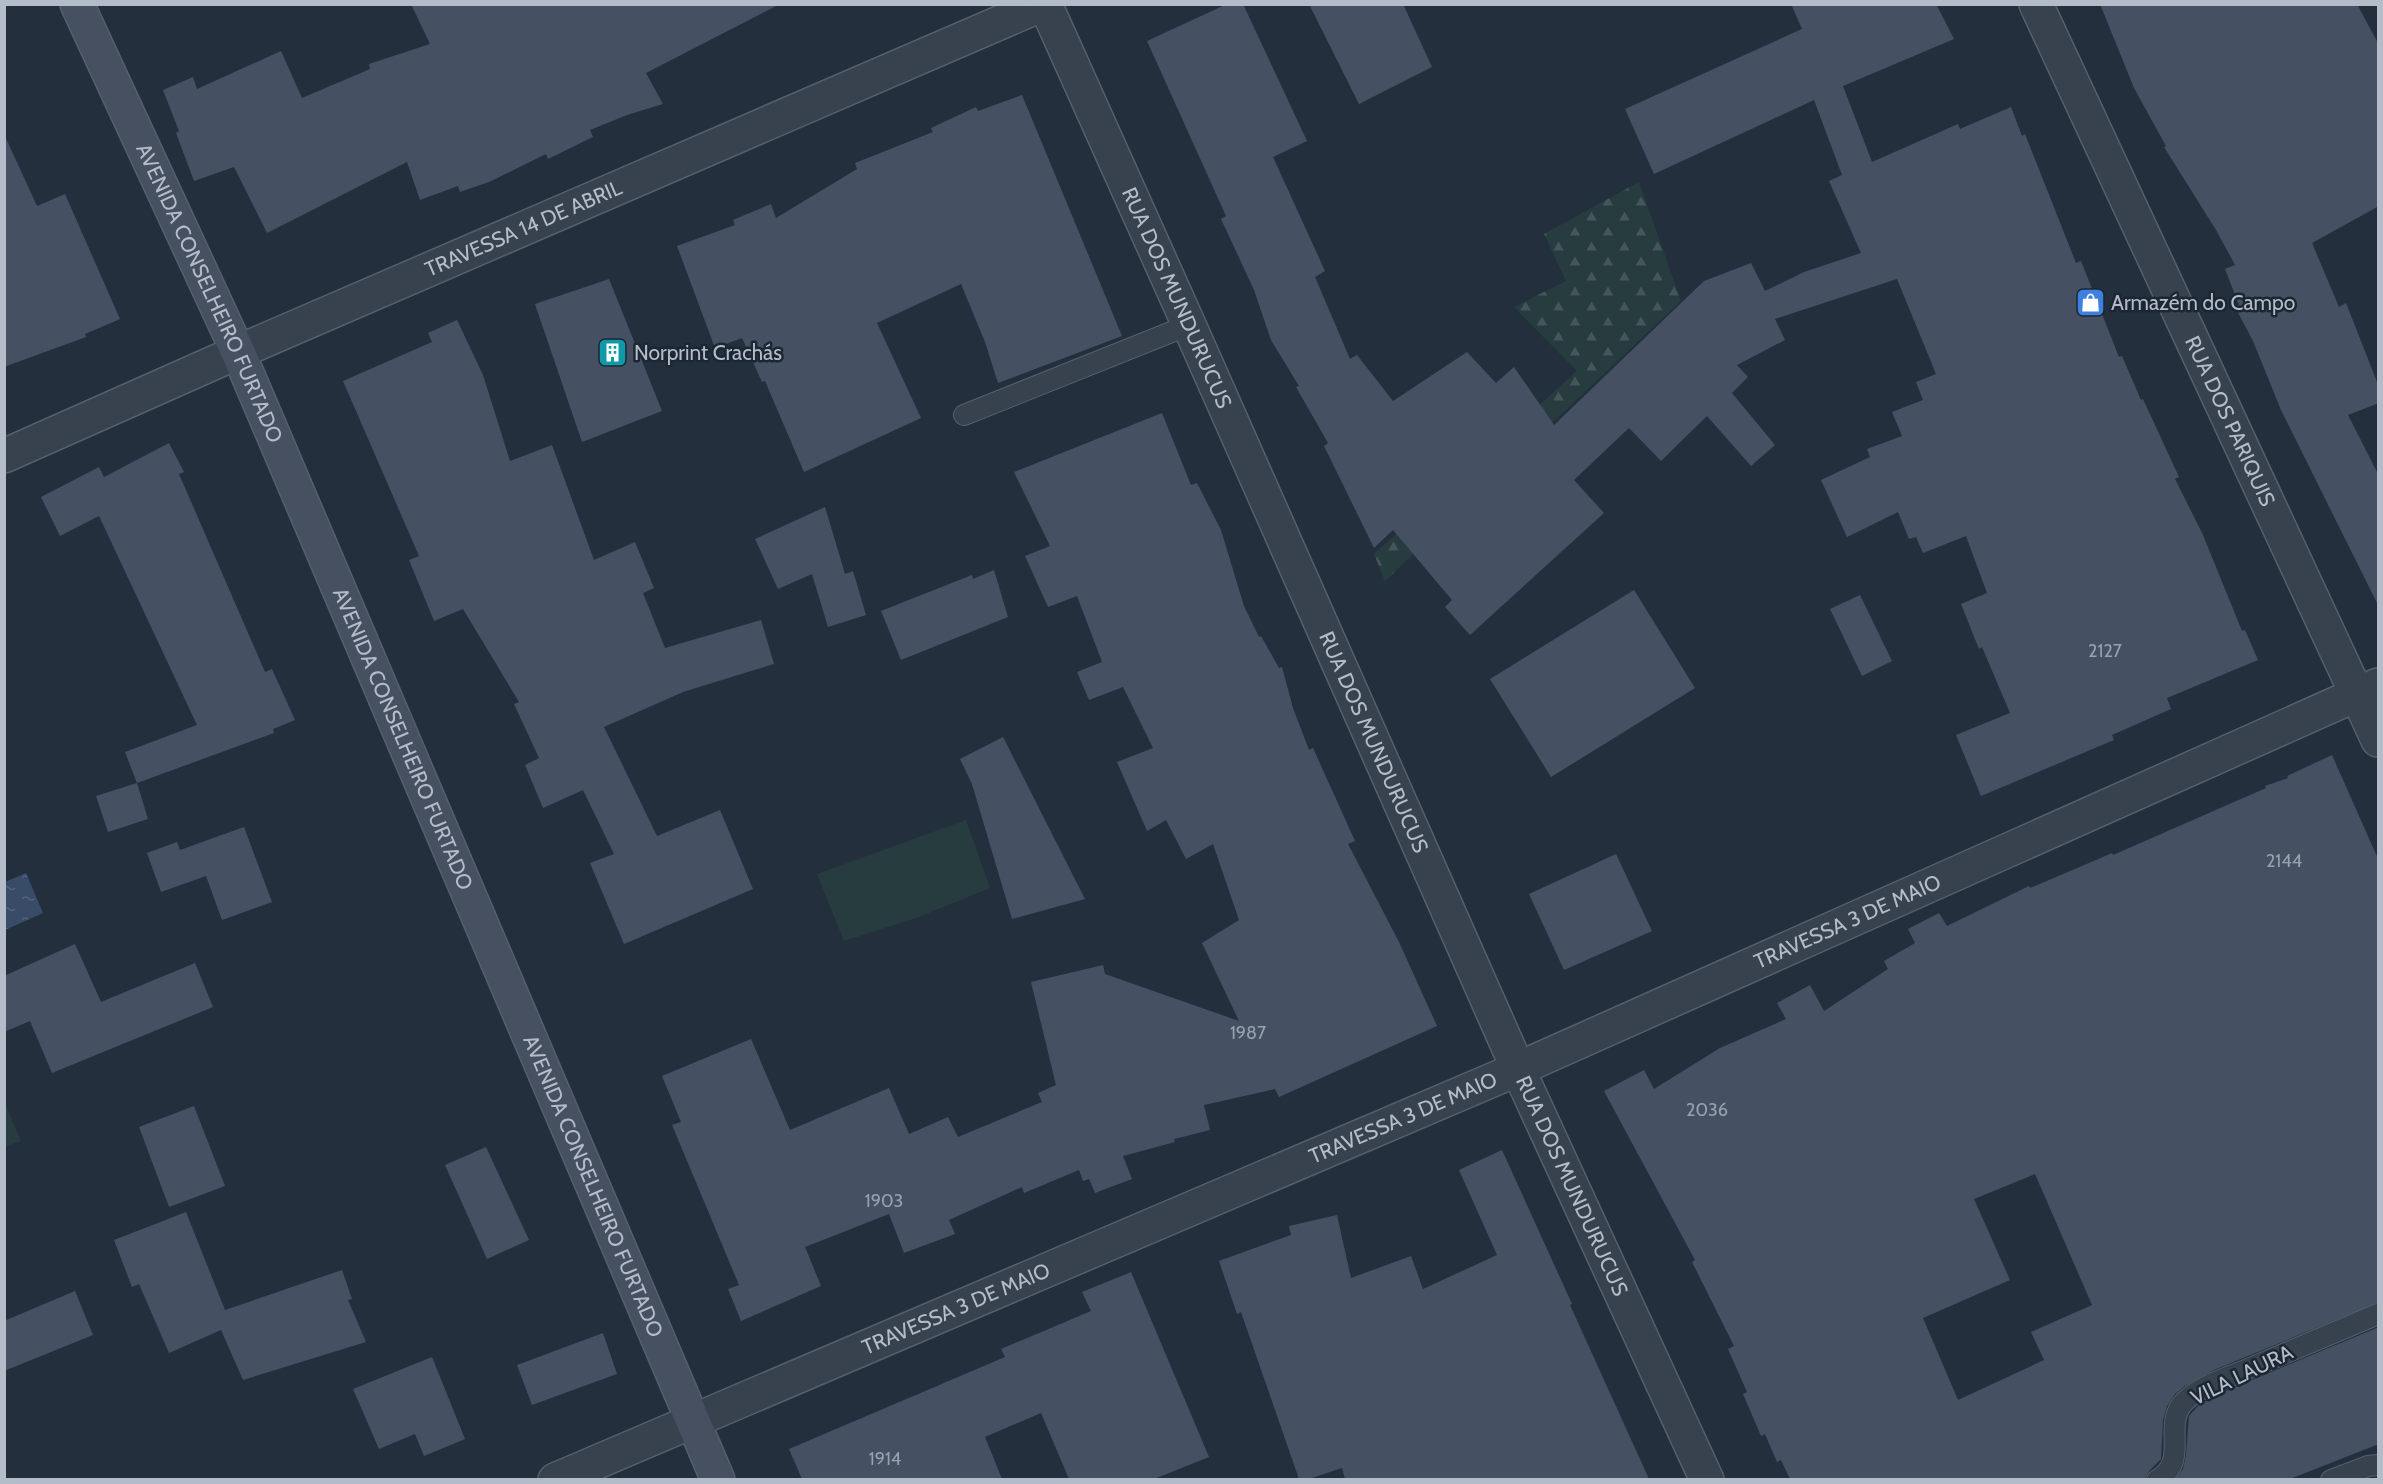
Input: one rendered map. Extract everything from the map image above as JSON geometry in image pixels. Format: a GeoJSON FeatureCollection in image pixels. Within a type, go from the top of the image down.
{"type":"FeatureCollection","features":[{"type":"Feature","properties":{"kind":"main road","name":"AVENIDA CONSELHEIRO FURTADO"},"geometry":{"type":"LineString","coordinates":[[77,4],[238,352],[718,1479]]}},
{"type":"Feature","properties":{"kind":"street","name":"TRAVESSA 14 DE ABRIL"},"geometry":{"type":"LineString","coordinates":[[4,456],[238,352],[1044,4]]}},
{"type":"Feature","properties":{"kind":"street","name":"RUA DOS MUNDURUCUS"},"geometry":{"type":"LineString","coordinates":[[1044,4],[1189,325],[1518,1069],[1707,1479]]}},
{"type":"Feature","properties":{"kind":"street","name":"RUA DOS PARIQUIS"},"geometry":{"type":"LineString","coordinates":[[2036,4],[2368,689],[2379,740]]}},
{"type":"Feature","properties":{"kind":"street","name":"TRAVESSA 3 DE MAIO"},"geometry":{"type":"LineString","coordinates":[[555,1479],[1518,1069],[2368,689]]}},
{"type":"Feature","properties":{"kind":"lane"},"geometry":{"type":"LineString","coordinates":[[964,415],[1189,325]]}},
{"type":"Feature","properties":{"kind":"lane","name":"VILA LAURA"},"geometry":{"type":"LineString","coordinates":[[2157,1479],[2164,1476],[2175,1457],[2175,1421],[2178,1410],[2184,1402],[2220,1381],[2379,1314]]}},
{"type":"Feature","properties":{"kind":"lane"},"geometry":{"type":"LineString","coordinates":[[2331,1479],[2368,1466],[2379,1466]]}},
{"type":"Feature","properties":{"kind":"green space"},"geometry":{"type":"Polygon","coordinates":[[[1639,182],[1681,301],[1385,581],[1374,554],[1577,371],[1514,307],[1566,281],[1544,234],[1639,182]]]}},
{"type":"Feature","properties":{"kind":"green space"},"geometry":{"type":"Polygon","coordinates":[[[966,820],[990,888],[919,917],[844,941],[817,874],[966,820]]]}},
{"type":"Feature","properties":{"kind":"green space"},"geometry":{"type":"Polygon","coordinates":[[[4,1101],[21,1141],[5,1147],[4,1147],[4,1101]]]}},
{"type":"Feature","properties":{"kind":"water"},"geometry":{"type":"Polygon","coordinates":[[[26,873],[43,913],[5,930],[5,882],[26,873]]]}},
{"type":"Feature","properties":{"kind":"building"},"geometry":{"type":"Polygon","coordinates":[[[411,4],[780,4],[646,73],[663,104],[590,130],[593,137],[548,159],[546,154],[489,182],[460,192],[458,186],[420,200],[407,162],[267,233],[234,167],[194,181],[176,133],[179,131],[163,90],[193,77],[197,89],[281,51],[302,98],[370,69],[369,64],[430,44],[411,4]]]}},
{"type":"Feature","properties":{"kind":"building"},"geometry":{"type":"Polygon","coordinates":[[[1227,4],[1243,4],[1307,141],[1273,157],[1325,271],[1315,277],[1350,359],[1357,355],[1393,401],[1467,352],[1496,383],[1514,367],[1554,425],[1704,281],[1751,263],[1765,291],[1804,272],[1861,253],[1829,181],[1842,175],[1814,100],[1654,174],[1625,109],[1802,29],[1791,4],[1936,4],[1954,39],[1843,86],[1872,162],[1958,124],[1960,129],[2011,107],[2022,136],[2025,134],[2076,263],[2081,261],[2119,357],[2122,356],[2179,477],[2175,479],[2203,535],[2242,631],[2245,630],[2258,660],[2167,698],[2171,709],[2112,735],[2114,740],[1981,796],[1956,735],[2010,713],[1982,647],[1979,649],[1961,604],[1987,593],[1966,536],[1923,553],[1916,537],[1909,539],[1898,512],[1847,537],[1821,480],[1870,457],[1867,449],[1902,436],[1892,412],[1923,400],[1916,382],[1936,374],[1897,279],[1775,319],[1785,340],[1737,365],[1748,377],[1732,393],[1775,445],[1751,466],[1707,416],[1661,461],[1629,428],[1574,480],[1604,513],[1470,635],[1445,607],[1452,600],[1393,530],[1374,548],[1324,446],[1328,443],[1296,387],[1299,386],[1271,340],[1254,290],[1221,219],[1226,216],[1147,41],[1227,4]]]}},
{"type":"Feature","properties":{"kind":"building"},"geometry":{"type":"Polygon","coordinates":[[[1309,4],[1403,4],[1432,67],[1359,104],[1309,4]]]}},
{"type":"Feature","properties":{"kind":"building"},"geometry":{"type":"Polygon","coordinates":[[[2100,4],[2357,4],[2379,45],[2379,206],[2312,243],[2339,307],[2346,303],[2379,387],[2379,403],[2348,415],[2379,476],[2379,607],[2281,410],[2253,341],[2235,307],[2239,305],[2225,269],[2235,265],[2164,147],[2166,146],[2134,88],[2100,4]]]}},
{"type":"Feature","properties":{"kind":"building"},"geometry":{"type":"Polygon","coordinates":[[[1022,95],[1122,336],[998,383],[985,342],[961,284],[877,323],[921,418],[804,472],[765,381],[762,382],[742,338],[715,348],[677,246],[735,225],[733,220],[771,204],[776,218],[857,169],[855,163],[933,132],[931,128],[976,107],[978,111],[1022,95]]]}},
{"type":"Feature","properties":{"kind":"building"},"geometry":{"type":"Polygon","coordinates":[[[4,134],[37,206],[65,194],[120,319],[85,334],[86,337],[4,367],[4,134]]]}},
{"type":"Feature","properties":{"kind":"building"},"geometry":{"type":"Polygon","coordinates":[[[609,279],[662,411],[582,442],[535,304],[609,279]]]}},
{"type":"Feature","properties":{"kind":"building"},"geometry":{"type":"Polygon","coordinates":[[[457,320],[483,375],[510,461],[552,445],[594,560],[635,542],[654,588],[643,593],[665,648],[761,620],[774,664],[683,692],[604,727],[657,836],[720,810],[753,889],[624,944],[590,863],[614,854],[583,790],[543,808],[525,765],[539,758],[514,704],[519,702],[463,609],[434,621],[409,560],[419,556],[343,381],[432,342],[428,333],[457,320]]]}},
{"type":"Feature","properties":{"kind":"building"},"geometry":{"type":"Polygon","coordinates":[[[1162,413],[1191,485],[1197,483],[1221,530],[1244,606],[1259,637],[1261,636],[1279,668],[1282,667],[1293,708],[1309,750],[1313,748],[1355,841],[1348,844],[1399,942],[1437,1026],[1279,1097],[1275,1089],[1204,1105],[1210,1130],[1123,1156],[1132,1179],[1095,1193],[1089,1179],[1083,1181],[1079,1170],[1024,1193],[1022,1187],[949,1220],[955,1234],[904,1253],[889,1214],[805,1247],[821,1286],[741,1321],[728,1289],[739,1285],[672,1125],[681,1122],[662,1076],[751,1039],[790,1130],[889,1088],[909,1134],[948,1117],[958,1137],[1042,1102],[1038,1093],[1056,1085],[1031,982],[1103,965],[1105,974],[1239,1021],[1202,943],[1239,920],[1213,844],[1186,859],[1166,820],[1147,831],[1117,762],[1153,748],[1123,687],[1089,700],[1077,672],[1102,662],[1077,596],[1048,607],[1025,556],[1050,546],[1014,472],[1162,413]]]}},
{"type":"Feature","properties":{"kind":"building"},"geometry":{"type":"Polygon","coordinates":[[[169,443],[184,472],[179,474],[265,672],[272,669],[295,720],[273,729],[274,733],[137,783],[125,752],[197,725],[99,516],[60,536],[41,497],[99,467],[104,477],[169,443]]]}},
{"type":"Feature","properties":{"kind":"building"},"geometry":{"type":"Polygon","coordinates":[[[825,507],[845,574],[853,571],[866,615],[828,627],[812,574],[778,589],[755,539],[825,507]]]}},
{"type":"Feature","properties":{"kind":"building"},"geometry":{"type":"Polygon","coordinates":[[[994,570],[1008,617],[901,660],[881,611],[972,575],[973,579],[994,570]]]}},
{"type":"Feature","properties":{"kind":"building"},"geometry":{"type":"Polygon","coordinates":[[[1634,590],[1695,688],[1551,777],[1490,679],[1634,590]]]}},
{"type":"Feature","properties":{"kind":"building"},"geometry":{"type":"Polygon","coordinates":[[[1860,595],[1892,661],[1862,676],[1830,609],[1860,595]]]}},
{"type":"Feature","properties":{"kind":"building"},"geometry":{"type":"Polygon","coordinates":[[[1003,737],[1085,899],[1012,919],[972,784],[960,759],[1003,737]]]}},
{"type":"Feature","properties":{"kind":"building"},"geometry":{"type":"Polygon","coordinates":[[[2332,755],[2379,861],[2379,1302],[2214,1370],[2185,1386],[2175,1394],[2167,1406],[2163,1420],[2161,1459],[2149,1471],[2145,1479],[1790,1479],[1781,1460],[1777,1462],[1765,1434],[1761,1436],[1743,1394],[1747,1392],[1728,1349],[1734,1346],[1692,1262],[1695,1260],[1604,1091],[1644,1070],[1654,1089],[1720,1048],[1786,1019],[1777,1003],[1810,985],[1824,1011],[1888,969],[1884,961],[1915,943],[1908,929],[1939,913],[1947,926],[2029,886],[2030,888],[2112,853],[2113,855],[2266,788],[2265,786],[2288,778],[2287,776],[2332,755]],[[2035,1174],[1974,1199],[2010,1280],[1923,1318],[1958,1400],[2044,1360],[2031,1332],[2092,1305],[2035,1174]]]}},
{"type":"Feature","properties":{"kind":"building"},"geometry":{"type":"Polygon","coordinates":[[[137,783],[148,819],[108,832],[96,796],[137,783]]]}},
{"type":"Feature","properties":{"kind":"building"},"geometry":{"type":"Polygon","coordinates":[[[244,827],[272,902],[222,920],[206,876],[161,892],[147,853],[177,842],[180,850],[244,827]]]}},
{"type":"Feature","properties":{"kind":"building"},"geometry":{"type":"Polygon","coordinates":[[[1616,854],[1652,931],[1564,970],[1529,894],[1616,854]]]}},
{"type":"Feature","properties":{"kind":"building"},"geometry":{"type":"Polygon","coordinates":[[[75,944],[101,1002],[195,963],[213,1007],[52,1073],[30,1021],[4,1032],[4,976],[75,944]]]}},
{"type":"Feature","properties":{"kind":"building"},"geometry":{"type":"Polygon","coordinates":[[[194,1106],[225,1186],[169,1207],[139,1127],[194,1106]]]}},
{"type":"Feature","properties":{"kind":"building"},"geometry":{"type":"Polygon","coordinates":[[[486,1147],[529,1240],[487,1259],[445,1165],[486,1147]]]}},
{"type":"Feature","properties":{"kind":"building"},"geometry":{"type":"Polygon","coordinates":[[[1502,1150],[1649,1479],[1345,1479],[1342,1468],[1309,1479],[1299,1479],[1241,1312],[1237,1314],[1219,1261],[1291,1235],[1289,1226],[1337,1215],[1351,1278],[1411,1256],[1423,1289],[1497,1255],[1459,1170],[1502,1150]]]}},
{"type":"Feature","properties":{"kind":"building"},"geometry":{"type":"Polygon","coordinates":[[[186,1212],[225,1310],[342,1270],[352,1299],[348,1300],[366,1342],[243,1380],[221,1330],[169,1353],[139,1284],[132,1287],[114,1240],[186,1212]]]}},
{"type":"Feature","properties":{"kind":"building"},"geometry":{"type":"Polygon","coordinates":[[[1131,1272],[1209,1457],[1154,1479],[1069,1479],[1041,1413],[985,1437],[1002,1479],[802,1479],[789,1449],[1005,1357],[1001,1349],[1091,1311],[1082,1292],[1131,1272]]]}},
{"type":"Feature","properties":{"kind":"building"},"geometry":{"type":"Polygon","coordinates":[[[75,1291],[93,1335],[4,1371],[4,1321],[75,1291]]]}},
{"type":"Feature","properties":{"kind":"building"},"geometry":{"type":"Polygon","coordinates":[[[2379,1327],[2379,1444],[2290,1479],[2176,1479],[2183,1469],[2186,1455],[2189,1416],[2199,1405],[2223,1392],[2379,1327]]]}},
{"type":"Feature","properties":{"kind":"building"},"geometry":{"type":"Polygon","coordinates":[[[603,1333],[617,1374],[532,1405],[517,1365],[603,1333]]]}},
{"type":"Feature","properties":{"kind":"building"},"geometry":{"type":"Polygon","coordinates":[[[432,1357],[465,1439],[424,1456],[415,1434],[379,1449],[353,1389],[432,1357]]]}},
{"type":"Feature","properties":{"kind":"place","name":"Armazém do Campo"},"geometry":{"type":"Point","coordinates":[2090,303]}},
{"type":"Feature","properties":{"kind":"place","name":"Norprint Crachás"},"geometry":{"type":"Point","coordinates":[613,353]}}]}
